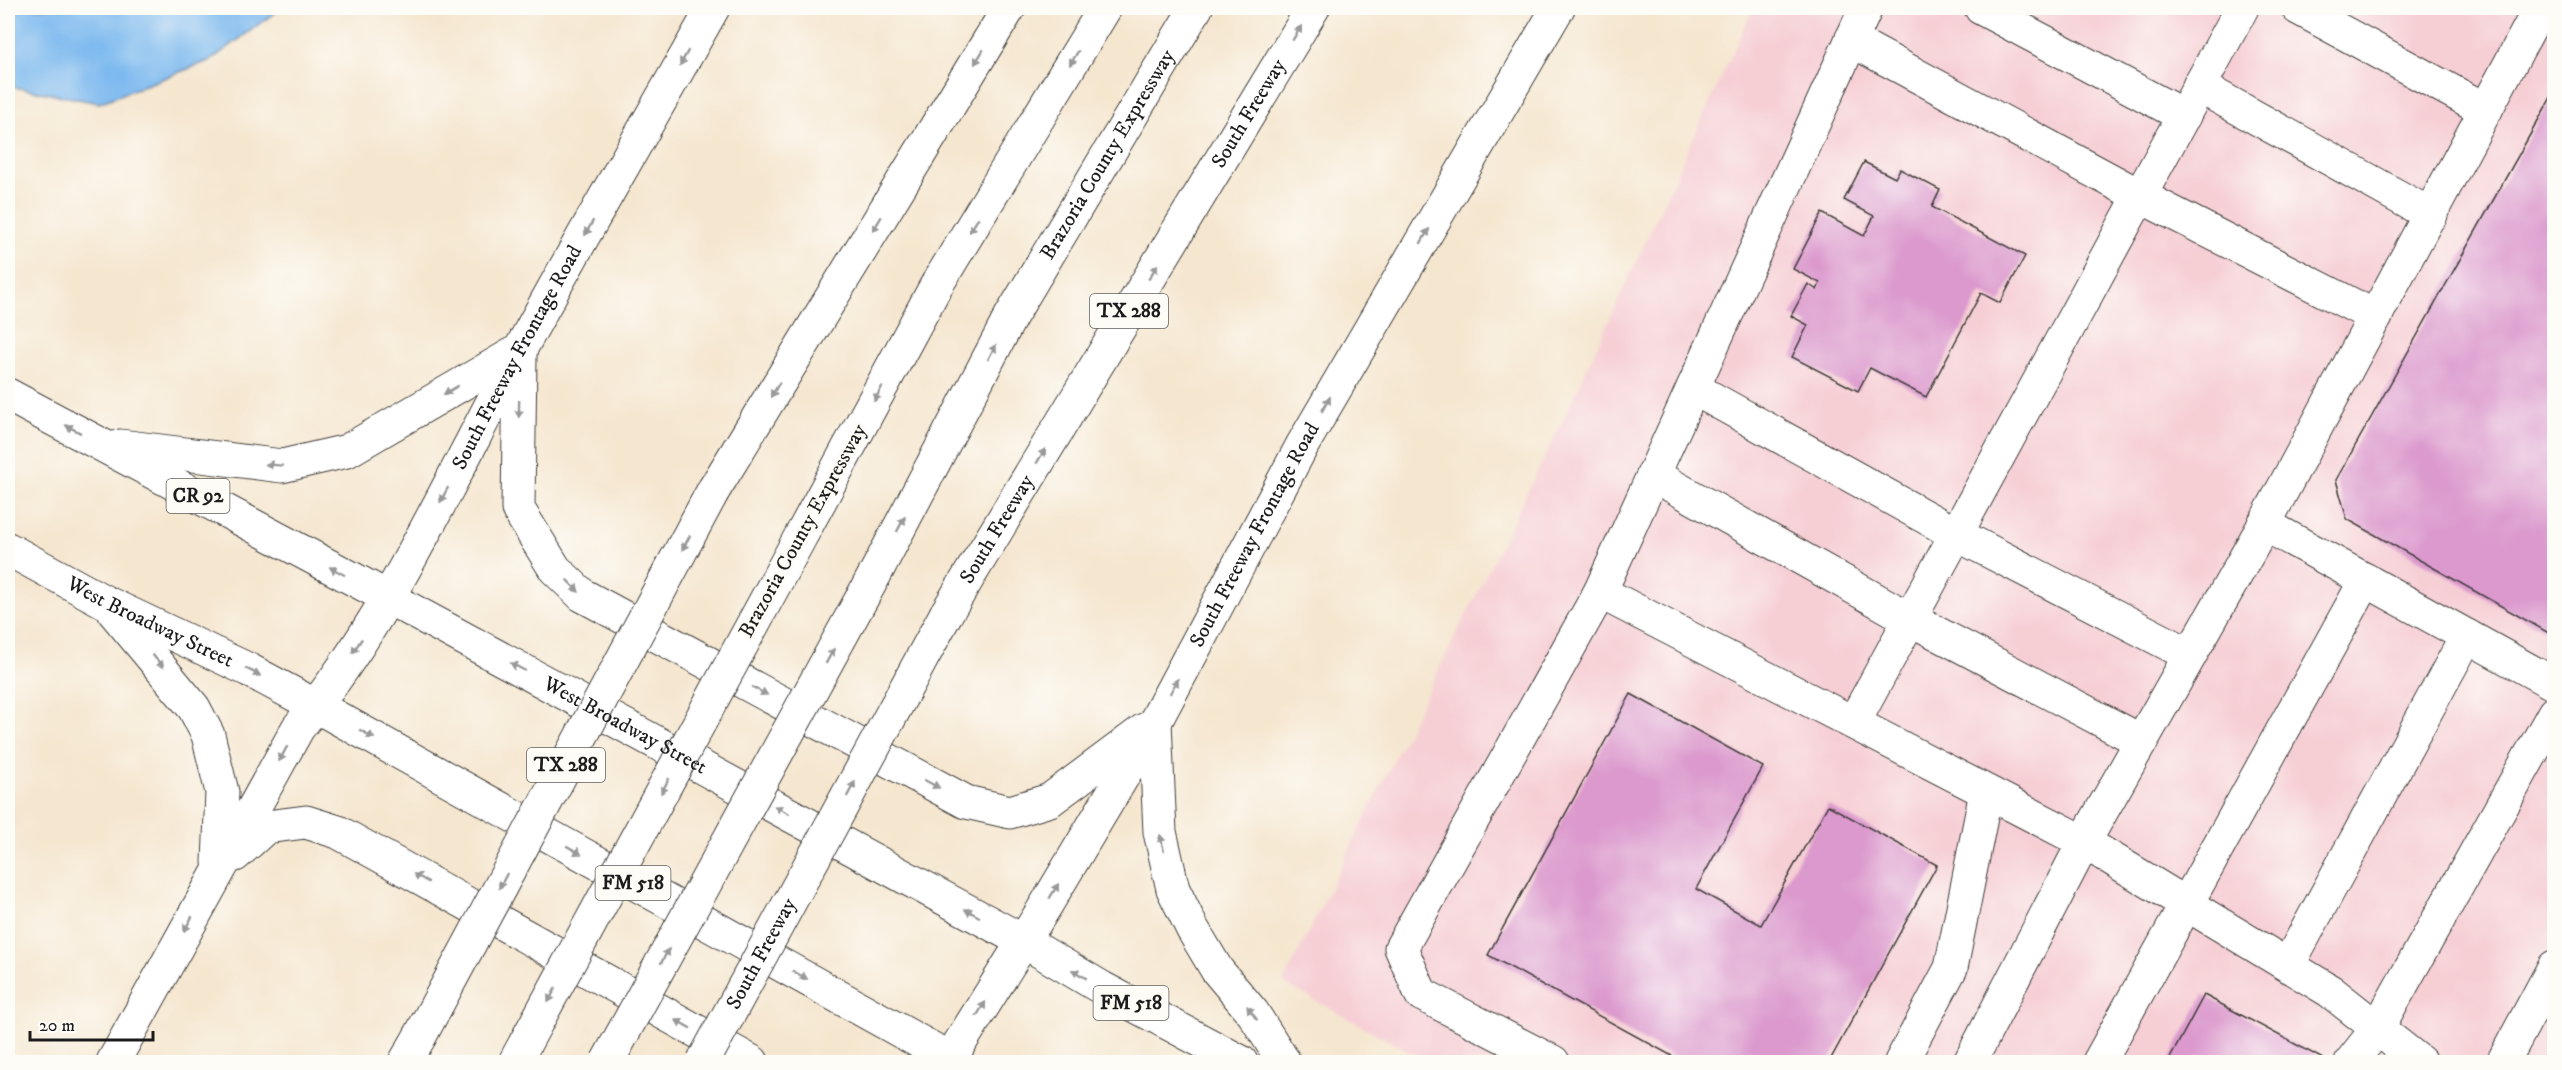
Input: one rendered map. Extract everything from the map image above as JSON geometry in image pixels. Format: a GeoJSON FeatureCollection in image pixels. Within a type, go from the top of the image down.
{"type":"FeatureCollection","features":[{"type":"Feature","properties":{"kind":"main road","name":"South Freeway Frontage Road"},"geometry":{"type":"LineString","coordinates":[[112,1062],[298,729],[389,598],[520,350],[713,8]]}},
{"type":"Feature","properties":{"kind":"main road","name":"TX 288"},"geometry":{"type":"LineString","coordinates":[[412,1050],[714,491],[1010,8]]}},
{"type":"Feature","properties":{"kind":"main road","name":"Brazoria County Expressway"},"geometry":{"type":"LineString","coordinates":[[515,1062],[936,286],[1105,8]]}},
{"type":"Feature","properties":{"kind":"main road","name":"Brazoria County Expressway"},"geometry":{"type":"LineString","coordinates":[[607,1062],[874,576],[1011,316],[1196,8]]}},
{"type":"Feature","properties":{"kind":"main road","name":"South Freeway"},"geometry":{"type":"LineString","coordinates":[[703,1062],[946,614],[1313,8]]}},
{"type":"Feature","properties":{"kind":"main road","name":"South Freeway Frontage Road"},"geometry":{"type":"LineString","coordinates":[[952,1061],[1155,722],[1303,444],[1558,8]]}},
{"type":"Feature","properties":{"kind":"main road"},"geometry":{"type":"LineString","coordinates":[[1553,1062],[1421,994],[1401,948],[1600,592],[1866,8]]}},
{"type":"Feature","properties":{"kind":"main road"},"geometry":{"type":"LineString","coordinates":[[1981,8],[2184,116]]}},
{"type":"Feature","properties":{"kind":"main road"},"geometry":{"type":"LineString","coordinates":[[1854,722],[2242,8]]}},
{"type":"Feature","properties":{"kind":"main road"},"geometry":{"type":"LineString","coordinates":[[2298,8],[2486,110]]}},
{"type":"Feature","properties":{"kind":"main road"},"geometry":{"type":"LineString","coordinates":[[1970,1062],[2084,842],[2264,524],[2431,215],[2486,110],[2531,11]]}},
{"type":"Feature","properties":{"kind":"main road"},"geometry":{"type":"LineString","coordinates":[[1851,40],[2140,196],[2376,317]]}},
{"type":"Feature","properties":{"kind":"main road"},"geometry":{"type":"LineString","coordinates":[[2199,86],[2431,215]]}},
{"type":"Feature","properties":{"kind":"main road"},"geometry":{"type":"LineString","coordinates":[[102,444],[282,466],[293,464],[346,451],[520,350]]}},
{"type":"Feature","properties":{"kind":"main road"},"geometry":{"type":"LineString","coordinates":[[520,350],[518,509],[555,569],[582,595],[966,802],[999,810],[1010,812],[1050,800],[1155,722]]}},
{"type":"Feature","properties":{"kind":"main road"},"geometry":{"type":"LineString","coordinates":[[1693,388],[1956,534],[2190,655]]}},
{"type":"Feature","properties":{"kind":"main road","name":"West Broadway Street"},"geometry":{"type":"LineString","coordinates":[[8,395],[389,598],[1023,941],[1102,988],[1241,1062]]}},
{"type":"Feature","properties":{"kind":"main road"},"geometry":{"type":"LineString","coordinates":[[1653,475],[1910,619],[2141,741]]}},
{"type":"Feature","properties":{"kind":"main road"},"geometry":{"type":"LineString","coordinates":[[2264,524],[2554,684]]}},
{"type":"Feature","properties":{"kind":"main road","name":"West Broadway Street"},"geometry":{"type":"LineString","coordinates":[[8,549],[105,602],[249,670],[316,706],[952,1061]]}},
{"type":"Feature","properties":{"kind":"main road"},"geometry":{"type":"LineString","coordinates":[[2099,1062],[2366,580]]}},
{"type":"Feature","properties":{"kind":"main road"},"geometry":{"type":"LineString","coordinates":[[1600,592],[2084,842],[2330,991],[2420,1062]]}},
{"type":"Feature","properties":{"kind":"main road"},"geometry":{"type":"LineString","coordinates":[[105,602],[188,699],[208,735],[222,792],[218,870]]}},
{"type":"Feature","properties":{"kind":"main road"},"geometry":{"type":"LineString","coordinates":[[2288,965],[2467,636]]}},
{"type":"Feature","properties":{"kind":"main road"},"geometry":{"type":"LineString","coordinates":[[2351,1062],[2378,1029],[2554,713]]}},
{"type":"Feature","properties":{"kind":"main road"},"geometry":{"type":"LineString","coordinates":[[1155,722],[1160,832],[1173,889],[1192,928],[1217,970],[1253,1013],[1284,1062]]}},
{"type":"Feature","properties":{"kind":"main road"},"geometry":{"type":"LineString","coordinates":[[1901,1062],[1951,968],[1986,792]]}},
{"type":"Feature","properties":{"kind":"main road"},"geometry":{"type":"LineString","coordinates":[[218,870],[266,827],[306,822],[338,832],[752,1062]]}},
{"type":"Feature","properties":{"kind":"main road"},"geometry":{"type":"LineString","coordinates":[[2503,1062],[2554,967]]}},
{"type":"Feature","properties":{"kind":"shaded area"},"geometry":{"type":"Polygon","coordinates":[[[1753,8],[2554,8],[2554,1062],[1428,1062],[1283,983],[1564,418],[1753,8]]]}},
{"type":"Feature","properties":{"kind":"water"},"geometry":{"type":"Polygon","coordinates":[[[8,8],[281,8],[211,60],[99,103],[8,86],[8,8]]]}},
{"type":"Feature","properties":{"kind":"building"},"geometry":{"type":"Polygon","coordinates":[[[2554,92],[2554,636],[2347,519],[2336,480],[2554,92]]]}},
{"type":"Feature","properties":{"kind":"building"},"geometry":{"type":"Polygon","coordinates":[[[1864,162],[1895,178],[1900,169],[1940,190],[1932,207],[2025,256],[2000,303],[1981,293],[1926,397],[1870,368],[1858,391],[1792,357],[1808,325],[1791,316],[1808,284],[1817,290],[1820,283],[1793,269],[1822,213],[1864,236],[1874,216],[1844,200],[1864,162]]]}},
{"type":"Feature","properties":{"kind":"building"},"geometry":{"type":"Polygon","coordinates":[[[1631,694],[1763,767],[1696,889],[1761,925],[1828,805],[1937,865],[1829,1062],[1683,1062],[1488,955],[1631,694]]]}},
{"type":"Feature","properties":{"kind":"building"},"geometry":{"type":"Polygon","coordinates":[[[2204,995],[2325,1060],[2324,1062],[2168,1062],[2204,995]]]}}]}
